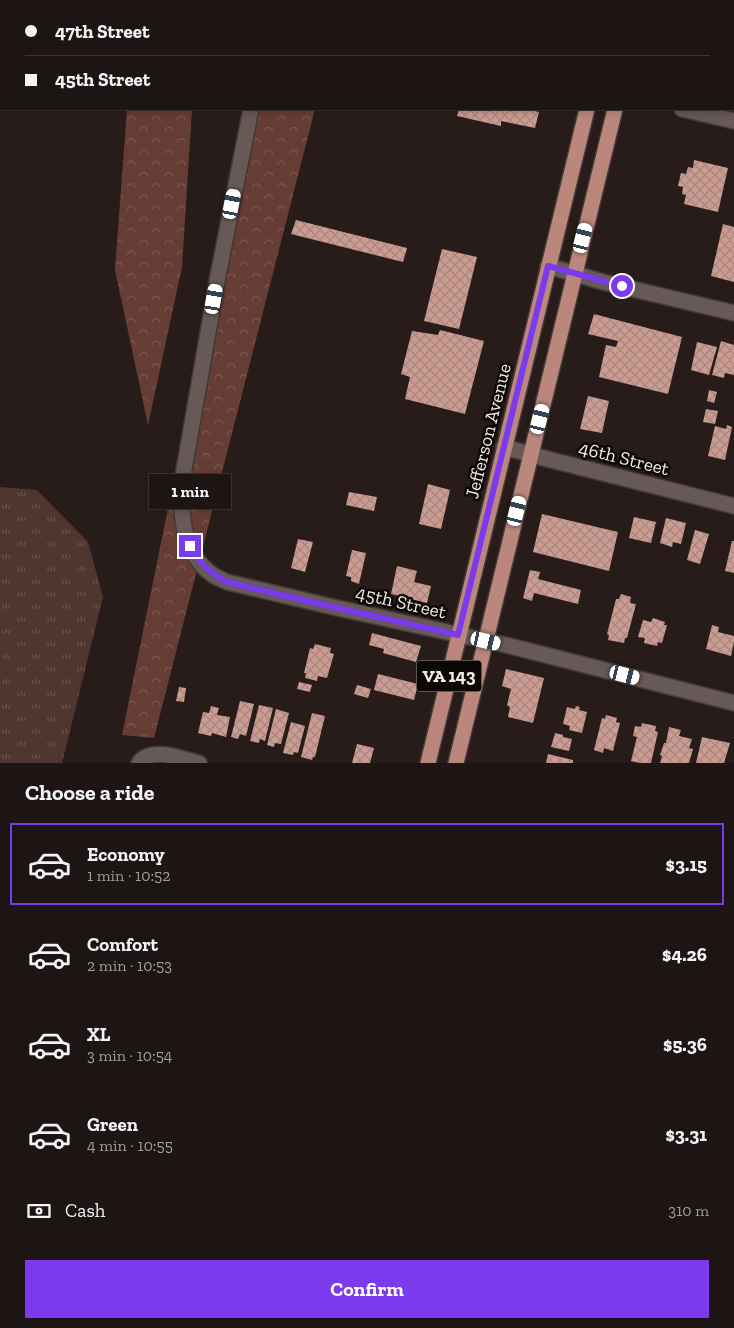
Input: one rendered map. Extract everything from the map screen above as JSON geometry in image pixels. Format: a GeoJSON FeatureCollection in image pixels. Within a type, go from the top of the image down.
{"type":"FeatureCollection","features":[{"type":"Feature","properties":{"kind":"main road","name":"Jefferson Avenue"},"geometry":{"type":"LineString","coordinates":[[428,763],[587,110]]}},
{"type":"Feature","properties":{"kind":"main road","name":"VA 143"},"geometry":{"type":"LineString","coordinates":[[456,763],[615,110]]}},
{"type":"Feature","properties":{"kind":"street","name":"45th Street"},"geometry":{"type":"LineString","coordinates":[[251,110],[217,281],[181,487],[181,510],[185,534],[202,565],[214,575],[227,582],[486,641],[734,702]]}},
{"type":"Feature","properties":{"kind":"street"},"geometry":{"type":"LineString","coordinates":[[686,110],[734,121]]}},
{"type":"Feature","properties":{"kind":"street"},"geometry":{"type":"LineString","coordinates":[[548,266],[734,313]]}},
{"type":"Feature","properties":{"kind":"street","name":"46th Street"},"geometry":{"type":"LineString","coordinates":[[504,447],[734,506]]}},
{"type":"Feature","properties":{"kind":"street"},"geometry":{"type":"LineString","coordinates":[[141,761],[149,755],[158,754],[199,763]]}},
{"type":"Feature","properties":{"kind":"green space"},"geometry":{"type":"Polygon","coordinates":[[[127,110],[192,110],[182,267],[148,425],[115,270],[127,110]]]}},
{"type":"Feature","properties":{"kind":"green space"},"geometry":{"type":"Polygon","coordinates":[[[249,110],[315,110],[154,738],[122,735],[249,110]]]}},
{"type":"Feature","properties":{"kind":"green space"},"geometry":{"type":"Polygon","coordinates":[[[0,487],[37,490],[88,542],[103,597],[62,763],[0,763],[0,487]]]}},
{"type":"Feature","properties":{"kind":"building"},"geometry":{"type":"Polygon","coordinates":[[[459,110],[529,110],[539,112],[535,128],[501,121],[501,126],[457,116],[459,110]]]}},
{"type":"Feature","properties":{"kind":"building"},"geometry":{"type":"Polygon","coordinates":[[[694,160],[728,168],[718,212],[684,204],[686,195],[682,194],[683,187],[678,186],[681,173],[686,174],[688,167],[693,168],[694,160]]]}},
{"type":"Feature","properties":{"kind":"building"},"geometry":{"type":"Polygon","coordinates":[[[296,220],[407,248],[403,262],[291,234],[296,220]]]}},
{"type":"Feature","properties":{"kind":"building"},"geometry":{"type":"Polygon","coordinates":[[[723,224],[734,227],[734,282],[711,276],[723,224]]]}},
{"type":"Feature","properties":{"kind":"building"},"geometry":{"type":"Polygon","coordinates":[[[442,249],[477,257],[459,329],[424,321],[442,249]]]}},
{"type":"Feature","properties":{"kind":"building"},"geometry":{"type":"Polygon","coordinates":[[[594,314],[682,337],[668,394],[599,377],[606,345],[616,347],[618,341],[588,334],[594,314]]]}},
{"type":"Feature","properties":{"kind":"building"},"geometry":{"type":"Polygon","coordinates":[[[440,330],[484,341],[465,414],[405,399],[410,377],[401,374],[412,331],[438,335],[440,330]]]}},
{"type":"Feature","properties":{"kind":"building"},"geometry":{"type":"Polygon","coordinates":[[[721,341],[734,345],[734,375],[725,373],[724,378],[712,375],[721,341]]]}},
{"type":"Feature","properties":{"kind":"building"},"geometry":{"type":"Polygon","coordinates":[[[697,342],[717,347],[709,375],[691,370],[697,342]]]}},
{"type":"Feature","properties":{"kind":"building"},"geometry":{"type":"Polygon","coordinates":[[[709,390],[717,392],[714,403],[707,401],[709,390]]]}},
{"type":"Feature","properties":{"kind":"building"},"geometry":{"type":"Polygon","coordinates":[[[588,396],[609,401],[602,433],[580,429],[588,396]]]}},
{"type":"Feature","properties":{"kind":"building"},"geometry":{"type":"Polygon","coordinates":[[[706,409],[718,411],[715,424],[703,422],[706,409]]]}},
{"type":"Feature","properties":{"kind":"building"},"geometry":{"type":"Polygon","coordinates":[[[727,425],[732,427],[725,460],[708,456],[715,426],[726,429],[727,425]]]}},
{"type":"Feature","properties":{"kind":"building"},"geometry":{"type":"Polygon","coordinates":[[[428,484],[450,490],[441,529],[419,524],[428,484]]]}},
{"type":"Feature","properties":{"kind":"building"},"geometry":{"type":"Polygon","coordinates":[[[349,492],[377,497],[374,511],[346,505],[349,492]]]}},
{"type":"Feature","properties":{"kind":"building"},"geometry":{"type":"Polygon","coordinates":[[[542,514],[618,532],[609,571],[533,552],[542,514]]]}},
{"type":"Feature","properties":{"kind":"building"},"geometry":{"type":"Polygon","coordinates":[[[634,517],[656,522],[651,543],[629,538],[634,517]]]}},
{"type":"Feature","properties":{"kind":"building"},"geometry":{"type":"Polygon","coordinates":[[[666,518],[686,523],[681,544],[673,542],[672,547],[660,543],[666,518]]]}},
{"type":"Feature","properties":{"kind":"building"},"geometry":{"type":"Polygon","coordinates":[[[695,530],[709,534],[700,564],[687,560],[695,530]]]}},
{"type":"Feature","properties":{"kind":"building"},"geometry":{"type":"Polygon","coordinates":[[[298,539],[313,542],[305,572],[291,568],[298,539]]]}},
{"type":"Feature","properties":{"kind":"building"},"geometry":{"type":"Polygon","coordinates":[[[732,541],[734,541],[734,573],[725,571],[732,541]]]}},
{"type":"Feature","properties":{"kind":"building"},"geometry":{"type":"Polygon","coordinates":[[[352,550],[366,553],[359,584],[351,581],[351,577],[346,576],[352,550]]]}},
{"type":"Feature","properties":{"kind":"building"},"geometry":{"type":"Polygon","coordinates":[[[397,566],[417,571],[414,582],[431,586],[427,603],[391,594],[397,566]]]}},
{"type":"Feature","properties":{"kind":"building"},"geometry":{"type":"Polygon","coordinates":[[[530,570],[540,572],[538,579],[581,590],[578,604],[534,593],[532,601],[523,598],[530,570]]]}},
{"type":"Feature","properties":{"kind":"building"},"geometry":{"type":"Polygon","coordinates":[[[621,594],[631,597],[630,603],[636,604],[624,643],[608,640],[609,635],[607,634],[616,599],[619,599],[621,594]]]}},
{"type":"Feature","properties":{"kind":"building"},"geometry":{"type":"Polygon","coordinates":[[[653,618],[665,622],[664,625],[667,625],[662,643],[658,642],[657,646],[644,643],[645,638],[638,637],[643,620],[651,622],[653,618]]]}},
{"type":"Feature","properties":{"kind":"building"},"geometry":{"type":"Polygon","coordinates":[[[712,625],[719,627],[718,632],[734,636],[731,656],[706,649],[712,625]]]}},
{"type":"Feature","properties":{"kind":"building"},"geometry":{"type":"Polygon","coordinates":[[[372,633],[421,646],[416,662],[383,653],[384,649],[369,645],[372,633]]]}},
{"type":"Feature","properties":{"kind":"building"},"geometry":{"type":"Polygon","coordinates":[[[315,644],[331,648],[330,653],[334,654],[327,678],[318,676],[317,681],[305,678],[306,673],[304,673],[310,648],[313,649],[315,644]]]}},
{"type":"Feature","properties":{"kind":"building"},"geometry":{"type":"Polygon","coordinates":[[[506,669],[544,678],[533,723],[508,717],[510,707],[507,705],[511,689],[502,686],[506,669]]]}},
{"type":"Feature","properties":{"kind":"building"},"geometry":{"type":"Polygon","coordinates":[[[378,674],[418,684],[414,700],[374,690],[378,674]]]}},
{"type":"Feature","properties":{"kind":"building"},"geometry":{"type":"Polygon","coordinates":[[[299,682],[312,685],[310,692],[297,689],[299,682]]]}},
{"type":"Feature","properties":{"kind":"building"},"geometry":{"type":"Polygon","coordinates":[[[357,685],[371,689],[368,698],[354,694],[357,685]]]}},
{"type":"Feature","properties":{"kind":"building"},"geometry":{"type":"Polygon","coordinates":[[[179,687],[186,688],[184,702],[176,701],[179,687]]]}},
{"type":"Feature","properties":{"kind":"building"},"geometry":{"type":"Polygon","coordinates":[[[240,701],[254,704],[246,736],[240,734],[238,739],[231,737],[240,701]]]}},
{"type":"Feature","properties":{"kind":"building"},"geometry":{"type":"Polygon","coordinates":[[[259,705],[273,708],[265,741],[260,739],[259,743],[250,741],[259,705]]]}},
{"type":"Feature","properties":{"kind":"building"},"geometry":{"type":"Polygon","coordinates":[[[211,706],[219,708],[217,715],[230,717],[226,737],[212,733],[211,736],[198,733],[203,712],[209,713],[211,706]]]}},
{"type":"Feature","properties":{"kind":"building"},"geometry":{"type":"Polygon","coordinates":[[[576,706],[580,707],[579,710],[587,712],[582,733],[569,730],[570,726],[563,724],[567,707],[575,709],[576,706]]]}},
{"type":"Feature","properties":{"kind":"building"},"geometry":{"type":"Polygon","coordinates":[[[276,709],[289,713],[281,744],[275,743],[274,747],[267,745],[276,709]]]}},
{"type":"Feature","properties":{"kind":"building"},"geometry":{"type":"Polygon","coordinates":[[[312,713],[325,716],[315,757],[312,760],[301,757],[312,713]]]}},
{"type":"Feature","properties":{"kind":"building"},"geometry":{"type":"Polygon","coordinates":[[[606,715],[617,718],[616,722],[620,723],[613,751],[604,748],[603,753],[594,750],[602,718],[605,719],[606,715]]]}},
{"type":"Feature","properties":{"kind":"building"},"geometry":{"type":"Polygon","coordinates":[[[291,722],[305,726],[298,753],[294,752],[293,755],[283,753],[291,722]]]}},
{"type":"Feature","properties":{"kind":"building"},"geometry":{"type":"Polygon","coordinates":[[[642,723],[656,726],[655,731],[658,732],[651,763],[631,761],[637,737],[633,736],[635,726],[641,727],[642,723]]]}},
{"type":"Feature","properties":{"kind":"building"},"geometry":{"type":"Polygon","coordinates":[[[669,727],[681,730],[679,736],[692,739],[689,748],[693,749],[689,763],[660,763],[662,756],[660,755],[664,743],[666,743],[669,727]]]}},
{"type":"Feature","properties":{"kind":"building"},"geometry":{"type":"Polygon","coordinates":[[[555,733],[572,739],[569,751],[551,747],[555,733]]]}},
{"type":"Feature","properties":{"kind":"building"},"geometry":{"type":"Polygon","coordinates":[[[702,737],[730,743],[724,763],[696,763],[702,737]]]}},
{"type":"Feature","properties":{"kind":"building"},"geometry":{"type":"Polygon","coordinates":[[[357,744],[374,748],[370,763],[352,763],[357,744]]]}},
{"type":"Feature","properties":{"kind":"building"},"geometry":{"type":"Polygon","coordinates":[[[548,754],[573,760],[573,763],[546,763],[548,754]]]}},
{"type":"Feature","properties":{"kind":"route"},"geometry":{"type":"LineString","coordinates":[[190,546],[202,565],[214,575],[227,582],[458,635],[548,266],[594,280],[622,286]]}}]}
